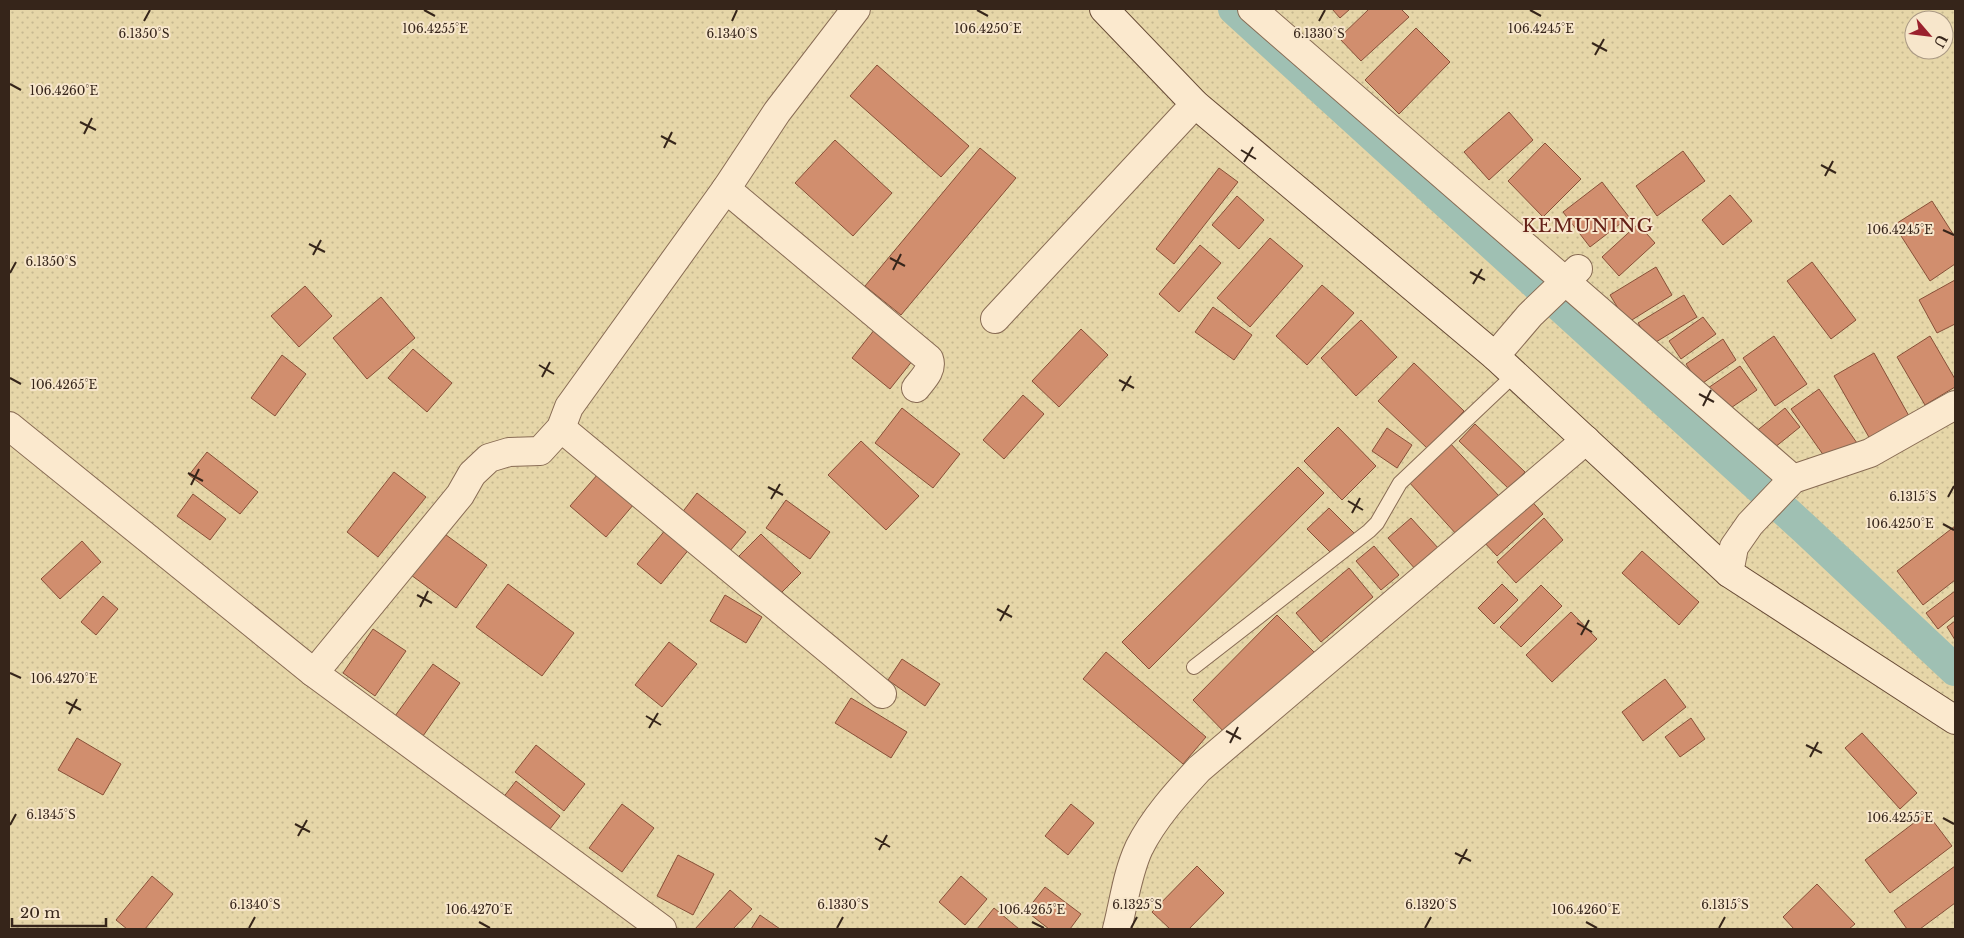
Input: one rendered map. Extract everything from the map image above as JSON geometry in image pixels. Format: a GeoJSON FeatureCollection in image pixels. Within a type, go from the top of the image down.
{"type":"FeatureCollection","features":[{"type":"Feature","properties":{"kind":"street"},"geometry":{"type":"LineString","coordinates":[[314,673],[460,495],[472,474],[489,458],[509,452],[540,451],[561,428],[568,407],[726,189],[777,112],[856,9]]}},
{"type":"Feature","properties":{"kind":"street"},"geometry":{"type":"LineString","coordinates":[[1104,9],[1195,104],[1495,356],[1586,440],[1732,560],[1955,720]]}},
{"type":"Feature","properties":{"kind":"street"},"geometry":{"type":"LineString","coordinates":[[1252,9],[1793,479]]}},
{"type":"Feature","properties":{"kind":"street"},"geometry":{"type":"LineString","coordinates":[[995,319],[1195,104]]}},
{"type":"Feature","properties":{"kind":"street"},"geometry":{"type":"LineString","coordinates":[[726,189],[929,359],[931,364],[928,372],[916,388]]}},
{"type":"Feature","properties":{"kind":"street"},"geometry":{"type":"LineString","coordinates":[[1495,356],[1530,315],[1566,280]]}},
{"type":"Feature","properties":{"kind":"street"},"geometry":{"type":"LineString","coordinates":[[1732,560],[1750,524],[1793,479],[1870,453],[1955,405]]}},
{"type":"Feature","properties":{"kind":"street"},"geometry":{"type":"LineString","coordinates":[[9,426],[314,673],[662,929]]}},
{"type":"Feature","properties":{"kind":"street"},"geometry":{"type":"LineString","coordinates":[[561,428],[882,694]]}},
{"type":"Feature","properties":{"kind":"street"},"geometry":{"type":"LineString","coordinates":[[1117,929],[1128,880],[1140,848],[1164,808],[1199,769],[1586,440]]}},
{"type":"Feature","properties":{"kind":"lane"},"geometry":{"type":"LineString","coordinates":[[1194,667],[1369,531],[1377,523],[1400,484],[1514,374]]}},
{"type":"Feature","properties":{"kind":"shaded area"},"geometry":{"type":"Polygon","coordinates":[[[9,9],[1955,9],[1955,929],[9,929],[9,9]]]}},
{"type":"Feature","properties":{"kind":"building"},"geometry":{"type":"Polygon","coordinates":[[[1332,9],[1350,9],[1340,18],[1332,9]]]}},
{"type":"Feature","properties":{"kind":"building"},"geometry":{"type":"Polygon","coordinates":[[[1369,9],[1401,9],[1409,17],[1361,61],[1339,38],[1369,9]]]}},
{"type":"Feature","properties":{"kind":"building"},"geometry":{"type":"Polygon","coordinates":[[[1416,28],[1450,62],[1399,114],[1365,80],[1416,28]]]}},
{"type":"Feature","properties":{"kind":"building"},"geometry":{"type":"Polygon","coordinates":[[[877,65],[969,146],[941,177],[850,96],[877,65]]]}},
{"type":"Feature","properties":{"kind":"building"},"geometry":{"type":"Polygon","coordinates":[[[1509,112],[1533,140],[1489,180],[1464,152],[1509,112]]]}},
{"type":"Feature","properties":{"kind":"building"},"geometry":{"type":"Polygon","coordinates":[[[835,140],[892,193],[853,236],[795,183],[835,140]]]}},
{"type":"Feature","properties":{"kind":"building"},"geometry":{"type":"Polygon","coordinates":[[[1545,143],[1581,179],[1543,217],[1508,181],[1545,143]]]}},
{"type":"Feature","properties":{"kind":"building"},"geometry":{"type":"Polygon","coordinates":[[[980,148],[1016,178],[901,315],[865,286],[980,148]]]}},
{"type":"Feature","properties":{"kind":"building"},"geometry":{"type":"Polygon","coordinates":[[[1683,151],[1705,181],[1657,216],[1636,186],[1683,151]]]}},
{"type":"Feature","properties":{"kind":"building"},"geometry":{"type":"Polygon","coordinates":[[[1219,168],[1238,182],[1174,264],[1156,249],[1219,168]]]}},
{"type":"Feature","properties":{"kind":"building"},"geometry":{"type":"Polygon","coordinates":[[[1602,182],[1629,217],[1590,247],[1563,212],[1602,182]]]}},
{"type":"Feature","properties":{"kind":"building"},"geometry":{"type":"Polygon","coordinates":[[[1730,195],[1752,221],[1723,245],[1702,220],[1730,195]]]}},
{"type":"Feature","properties":{"kind":"building"},"geometry":{"type":"Polygon","coordinates":[[[1237,196],[1264,220],[1239,249],[1212,225],[1237,196]]]}},
{"type":"Feature","properties":{"kind":"building"},"geometry":{"type":"Polygon","coordinates":[[[1932,201],[1955,237],[1955,264],[1930,281],[1894,225],[1932,201]]]}},
{"type":"Feature","properties":{"kind":"building"},"geometry":{"type":"Polygon","coordinates":[[[1638,224],[1655,243],[1619,276],[1602,257],[1638,224]]]}},
{"type":"Feature","properties":{"kind":"building"},"geometry":{"type":"Polygon","coordinates":[[[1270,238],[1303,266],[1250,327],[1217,298],[1270,238]]]}},
{"type":"Feature","properties":{"kind":"building"},"geometry":{"type":"Polygon","coordinates":[[[1200,245],[1221,263],[1179,312],[1159,294],[1200,245]]]}},
{"type":"Feature","properties":{"kind":"building"},"geometry":{"type":"Polygon","coordinates":[[[1812,262],[1856,320],[1831,339],[1787,281],[1812,262]]]}},
{"type":"Feature","properties":{"kind":"building"},"geometry":{"type":"Polygon","coordinates":[[[1656,267],[1672,295],[1627,323],[1610,295],[1656,267]]]}},
{"type":"Feature","properties":{"kind":"building"},"geometry":{"type":"Polygon","coordinates":[[[1955,280],[1955,324],[1937,333],[1919,300],[1955,280]]]}},
{"type":"Feature","properties":{"kind":"building"},"geometry":{"type":"Polygon","coordinates":[[[1322,285],[1354,313],[1307,365],[1276,336],[1322,285]]]}},
{"type":"Feature","properties":{"kind":"building"},"geometry":{"type":"Polygon","coordinates":[[[305,286],[332,316],[299,347],[271,316],[305,286]]]}},
{"type":"Feature","properties":{"kind":"building"},"geometry":{"type":"Polygon","coordinates":[[[1684,295],[1697,317],[1651,345],[1638,323],[1684,295]]]}},
{"type":"Feature","properties":{"kind":"building"},"geometry":{"type":"Polygon","coordinates":[[[381,297],[415,338],[367,379],[333,338],[381,297]]]}},
{"type":"Feature","properties":{"kind":"building"},"geometry":{"type":"Polygon","coordinates":[[[1213,307],[1252,335],[1234,360],[1195,332],[1213,307]]]}},
{"type":"Feature","properties":{"kind":"building"},"geometry":{"type":"Polygon","coordinates":[[[1703,317],[1716,334],[1681,359],[1669,341],[1703,317]]]}},
{"type":"Feature","properties":{"kind":"building"},"geometry":{"type":"Polygon","coordinates":[[[1361,320],[1397,357],[1356,396],[1321,358],[1361,320]]]}},
{"type":"Feature","properties":{"kind":"building"},"geometry":{"type":"Polygon","coordinates":[[[875,329],[913,360],[890,389],[852,358],[875,329]]]}},
{"type":"Feature","properties":{"kind":"building"},"geometry":{"type":"Polygon","coordinates":[[[1081,329],[1108,355],[1059,407],[1032,381],[1081,329]]]}},
{"type":"Feature","properties":{"kind":"building"},"geometry":{"type":"Polygon","coordinates":[[[1774,336],[1807,384],[1775,406],[1743,358],[1774,336]]]}},
{"type":"Feature","properties":{"kind":"building"},"geometry":{"type":"Polygon","coordinates":[[[1930,336],[1955,379],[1955,387],[1925,405],[1897,357],[1930,336]]]}},
{"type":"Feature","properties":{"kind":"building"},"geometry":{"type":"Polygon","coordinates":[[[1723,339],[1736,360],[1700,385],[1686,364],[1723,339]]]}},
{"type":"Feature","properties":{"kind":"building"},"geometry":{"type":"Polygon","coordinates":[[[413,349],[452,383],[427,412],[388,378],[413,349]]]}},
{"type":"Feature","properties":{"kind":"building"},"geometry":{"type":"Polygon","coordinates":[[[1874,353],[1909,416],[1870,439],[1834,376],[1874,353]]]}},
{"type":"Feature","properties":{"kind":"building"},"geometry":{"type":"Polygon","coordinates":[[[282,355],[306,374],[275,416],[251,398],[282,355]]]}},
{"type":"Feature","properties":{"kind":"building"},"geometry":{"type":"Polygon","coordinates":[[[1414,363],[1464,411],[1428,449],[1378,401],[1414,363]]]}},
{"type":"Feature","properties":{"kind":"building"},"geometry":{"type":"Polygon","coordinates":[[[1740,366],[1757,390],[1725,412],[1708,388],[1740,366]]]}},
{"type":"Feature","properties":{"kind":"building"},"geometry":{"type":"Polygon","coordinates":[[[1819,389],[1857,443],[1829,463],[1791,409],[1819,389]]]}},
{"type":"Feature","properties":{"kind":"building"},"geometry":{"type":"Polygon","coordinates":[[[1023,395],[1044,414],[1004,459],[983,440],[1023,395]]]}},
{"type":"Feature","properties":{"kind":"building"},"geometry":{"type":"Polygon","coordinates":[[[902,408],[960,454],[933,488],[875,443],[902,408]]]}},
{"type":"Feature","properties":{"kind":"building"},"geometry":{"type":"Polygon","coordinates":[[[1785,408],[1800,427],[1769,452],[1754,433],[1785,408]]]}},
{"type":"Feature","properties":{"kind":"building"},"geometry":{"type":"Polygon","coordinates":[[[1475,424],[1525,472],[1509,489],[1459,441],[1475,424]]]}},
{"type":"Feature","properties":{"kind":"building"},"geometry":{"type":"Polygon","coordinates":[[[1338,427],[1376,466],[1342,500],[1304,461],[1338,427]]]}},
{"type":"Feature","properties":{"kind":"building"},"geometry":{"type":"Polygon","coordinates":[[[1387,428],[1412,445],[1397,468],[1372,451],[1387,428]]]}},
{"type":"Feature","properties":{"kind":"building"},"geometry":{"type":"Polygon","coordinates":[[[861,441],[919,496],[886,530],[828,475],[861,441]]]}},
{"type":"Feature","properties":{"kind":"building"},"geometry":{"type":"Polygon","coordinates":[[[1449,442],[1499,496],[1457,535],[1408,481],[1449,442]]]}},
{"type":"Feature","properties":{"kind":"building"},"geometry":{"type":"Polygon","coordinates":[[[207,452],[258,492],[240,514],[189,475],[207,452]]]}},
{"type":"Feature","properties":{"kind":"building"},"geometry":{"type":"Polygon","coordinates":[[[1298,467],[1324,493],[1149,669],[1122,642],[1298,467]]]}},
{"type":"Feature","properties":{"kind":"building"},"geometry":{"type":"Polygon","coordinates":[[[394,472],[426,497],[378,557],[347,532],[394,472]]]}},
{"type":"Feature","properties":{"kind":"building"},"geometry":{"type":"Polygon","coordinates":[[[598,474],[634,504],[606,537],[570,506],[598,474]]]}},
{"type":"Feature","properties":{"kind":"building"},"geometry":{"type":"Polygon","coordinates":[[[697,493],[746,532],[729,552],[681,514],[697,493]]]}},
{"type":"Feature","properties":{"kind":"building"},"geometry":{"type":"Polygon","coordinates":[[[193,494],[226,519],[210,540],[177,516],[193,494]]]}},
{"type":"Feature","properties":{"kind":"building"},"geometry":{"type":"Polygon","coordinates":[[[1529,498],[1543,514],[1497,556],[1482,540],[1529,498]]]}},
{"type":"Feature","properties":{"kind":"building"},"geometry":{"type":"Polygon","coordinates":[[[786,500],[830,532],[810,559],[766,528],[786,500]]]}},
{"type":"Feature","properties":{"kind":"building"},"geometry":{"type":"Polygon","coordinates":[[[1329,508],[1355,534],[1333,555],[1307,529],[1329,508]]]}},
{"type":"Feature","properties":{"kind":"building"},"geometry":{"type":"Polygon","coordinates":[[[1411,518],[1439,549],[1416,570],[1388,538],[1411,518]]]}},
{"type":"Feature","properties":{"kind":"building"},"geometry":{"type":"Polygon","coordinates":[[[1544,518],[1563,540],[1516,583],[1497,562],[1544,518]]]}},
{"type":"Feature","properties":{"kind":"building"},"geometry":{"type":"Polygon","coordinates":[[[1955,526],[1955,580],[1923,605],[1897,571],[1955,526]]]}},
{"type":"Feature","properties":{"kind":"building"},"geometry":{"type":"Polygon","coordinates":[[[667,528],[690,548],[661,584],[637,564],[667,528]]]}},
{"type":"Feature","properties":{"kind":"building"},"geometry":{"type":"Polygon","coordinates":[[[442,532],[487,565],[456,608],[411,575],[442,532]]]}},
{"type":"Feature","properties":{"kind":"building"},"geometry":{"type":"Polygon","coordinates":[[[761,534],[801,573],[779,595],[739,556],[761,534]]]}},
{"type":"Feature","properties":{"kind":"building"},"geometry":{"type":"Polygon","coordinates":[[[82,541],[101,562],[60,599],[41,579],[82,541]]]}},
{"type":"Feature","properties":{"kind":"building"},"geometry":{"type":"Polygon","coordinates":[[[1374,546],[1399,575],[1381,590],[1356,561],[1374,546]]]}},
{"type":"Feature","properties":{"kind":"building"},"geometry":{"type":"Polygon","coordinates":[[[1642,551],[1699,602],[1679,625],[1622,573],[1642,551]]]}},
{"type":"Feature","properties":{"kind":"building"},"geometry":{"type":"Polygon","coordinates":[[[1349,568],[1373,597],[1321,642],[1296,613],[1349,568]]]}},
{"type":"Feature","properties":{"kind":"building"},"geometry":{"type":"Polygon","coordinates":[[[508,584],[574,633],[542,676],[476,627],[508,584]]]}},
{"type":"Feature","properties":{"kind":"building"},"geometry":{"type":"Polygon","coordinates":[[[1502,584],[1518,600],[1494,624],[1478,608],[1502,584]]]}},
{"type":"Feature","properties":{"kind":"building"},"geometry":{"type":"Polygon","coordinates":[[[1541,585],[1562,606],[1521,647],[1500,627],[1541,585]]]}},
{"type":"Feature","properties":{"kind":"building"},"geometry":{"type":"Polygon","coordinates":[[[1955,591],[1955,615],[1938,629],[1926,613],[1955,591]]]}},
{"type":"Feature","properties":{"kind":"building"},"geometry":{"type":"Polygon","coordinates":[[[725,595],[762,617],[746,643],[710,621],[725,595]]]}},
{"type":"Feature","properties":{"kind":"building"},"geometry":{"type":"Polygon","coordinates":[[[103,596],[118,609],[96,635],[81,622],[103,596]]]}},
{"type":"Feature","properties":{"kind":"building"},"geometry":{"type":"Polygon","coordinates":[[[1571,612],[1597,639],[1552,682],[1526,655],[1571,612]]]}},
{"type":"Feature","properties":{"kind":"building"},"geometry":{"type":"Polygon","coordinates":[[[1277,615],[1315,653],[1230,738],[1193,700],[1277,615]]]}},
{"type":"Feature","properties":{"kind":"building"},"geometry":{"type":"Polygon","coordinates":[[[1955,621],[1955,640],[1947,627],[1955,621]]]}},
{"type":"Feature","properties":{"kind":"building"},"geometry":{"type":"Polygon","coordinates":[[[373,629],[406,651],[375,696],[343,673],[373,629]]]}},
{"type":"Feature","properties":{"kind":"building"},"geometry":{"type":"Polygon","coordinates":[[[669,642],[697,664],[662,707],[635,685],[669,642]]]}},
{"type":"Feature","properties":{"kind":"building"},"geometry":{"type":"Polygon","coordinates":[[[1106,652],[1206,737],[1183,764],[1083,679],[1106,652]]]}},
{"type":"Feature","properties":{"kind":"building"},"geometry":{"type":"Polygon","coordinates":[[[902,659],[940,684],[925,706],[888,680],[902,659]]]}},
{"type":"Feature","properties":{"kind":"building"},"geometry":{"type":"Polygon","coordinates":[[[433,664],[460,683],[423,736],[395,716],[433,664]]]}},
{"type":"Feature","properties":{"kind":"building"},"geometry":{"type":"Polygon","coordinates":[[[1665,679],[1686,707],[1643,741],[1622,712],[1665,679]]]}},
{"type":"Feature","properties":{"kind":"building"},"geometry":{"type":"Polygon","coordinates":[[[851,698],[907,732],[891,758],[835,723],[851,698]]]}},
{"type":"Feature","properties":{"kind":"building"},"geometry":{"type":"Polygon","coordinates":[[[1691,718],[1705,739],[1680,757],[1665,737],[1691,718]]]}},
{"type":"Feature","properties":{"kind":"building"},"geometry":{"type":"Polygon","coordinates":[[[1862,733],[1917,793],[1900,809],[1845,748],[1862,733]]]}},
{"type":"Feature","properties":{"kind":"building"},"geometry":{"type":"Polygon","coordinates":[[[77,738],[121,764],[103,795],[58,770],[77,738]]]}},
{"type":"Feature","properties":{"kind":"building"},"geometry":{"type":"Polygon","coordinates":[[[536,745],[585,784],[564,811],[515,772],[536,745]]]}},
{"type":"Feature","properties":{"kind":"building"},"geometry":{"type":"Polygon","coordinates":[[[516,781],[560,816],[546,834],[502,799],[516,781]]]}},
{"type":"Feature","properties":{"kind":"building"},"geometry":{"type":"Polygon","coordinates":[[[622,804],[654,828],[622,872],[589,848],[622,804]]]}},
{"type":"Feature","properties":{"kind":"building"},"geometry":{"type":"Polygon","coordinates":[[[1071,804],[1094,823],[1068,855],[1045,836],[1071,804]]]}},
{"type":"Feature","properties":{"kind":"building"},"geometry":{"type":"Polygon","coordinates":[[[1927,813],[1952,846],[1890,893],[1865,860],[1927,813]]]}},
{"type":"Feature","properties":{"kind":"building"},"geometry":{"type":"Polygon","coordinates":[[[678,855],[714,874],[693,915],[657,896],[678,855]]]}},
{"type":"Feature","properties":{"kind":"building"},"geometry":{"type":"Polygon","coordinates":[[[1197,866],[1224,893],[1189,929],[1170,929],[1152,912],[1197,866]]]}},
{"type":"Feature","properties":{"kind":"building"},"geometry":{"type":"Polygon","coordinates":[[[1955,866],[1955,903],[1920,929],[1907,929],[1894,911],[1955,866]]]}},
{"type":"Feature","properties":{"kind":"building"},"geometry":{"type":"Polygon","coordinates":[[[152,876],[173,894],[145,929],[127,929],[116,920],[152,876]]]}},
{"type":"Feature","properties":{"kind":"building"},"geometry":{"type":"Polygon","coordinates":[[[961,876],[987,899],[965,925],[939,902],[961,876]]]}},
{"type":"Feature","properties":{"kind":"building"},"geometry":{"type":"Polygon","coordinates":[[[1817,884],[1855,924],[1849,929],[1794,929],[1783,917],[1817,884]]]}},
{"type":"Feature","properties":{"kind":"building"},"geometry":{"type":"Polygon","coordinates":[[[1045,887],[1081,914],[1070,929],[1049,929],[1026,911],[1045,887]]]}},
{"type":"Feature","properties":{"kind":"building"},"geometry":{"type":"Polygon","coordinates":[[[730,890],[752,909],[733,929],[695,929],[730,890]]]}},
{"type":"Feature","properties":{"kind":"building"},"geometry":{"type":"Polygon","coordinates":[[[994,908],[1019,929],[977,929],[994,908]]]}},
{"type":"Feature","properties":{"kind":"building"},"geometry":{"type":"Polygon","coordinates":[[[760,915],[780,929],[751,929],[760,915]]]}},
{"type":"Feature","properties":{"kind":"waterway"},"geometry":{"type":"LineString","coordinates":[[1234,9],[1805,529],[1955,670]]}},
{"type":"Feature","properties":{"kind":"district","name":"KEMUNING"},"geometry":{"type":"Point","coordinates":[1588,225]}}]}
